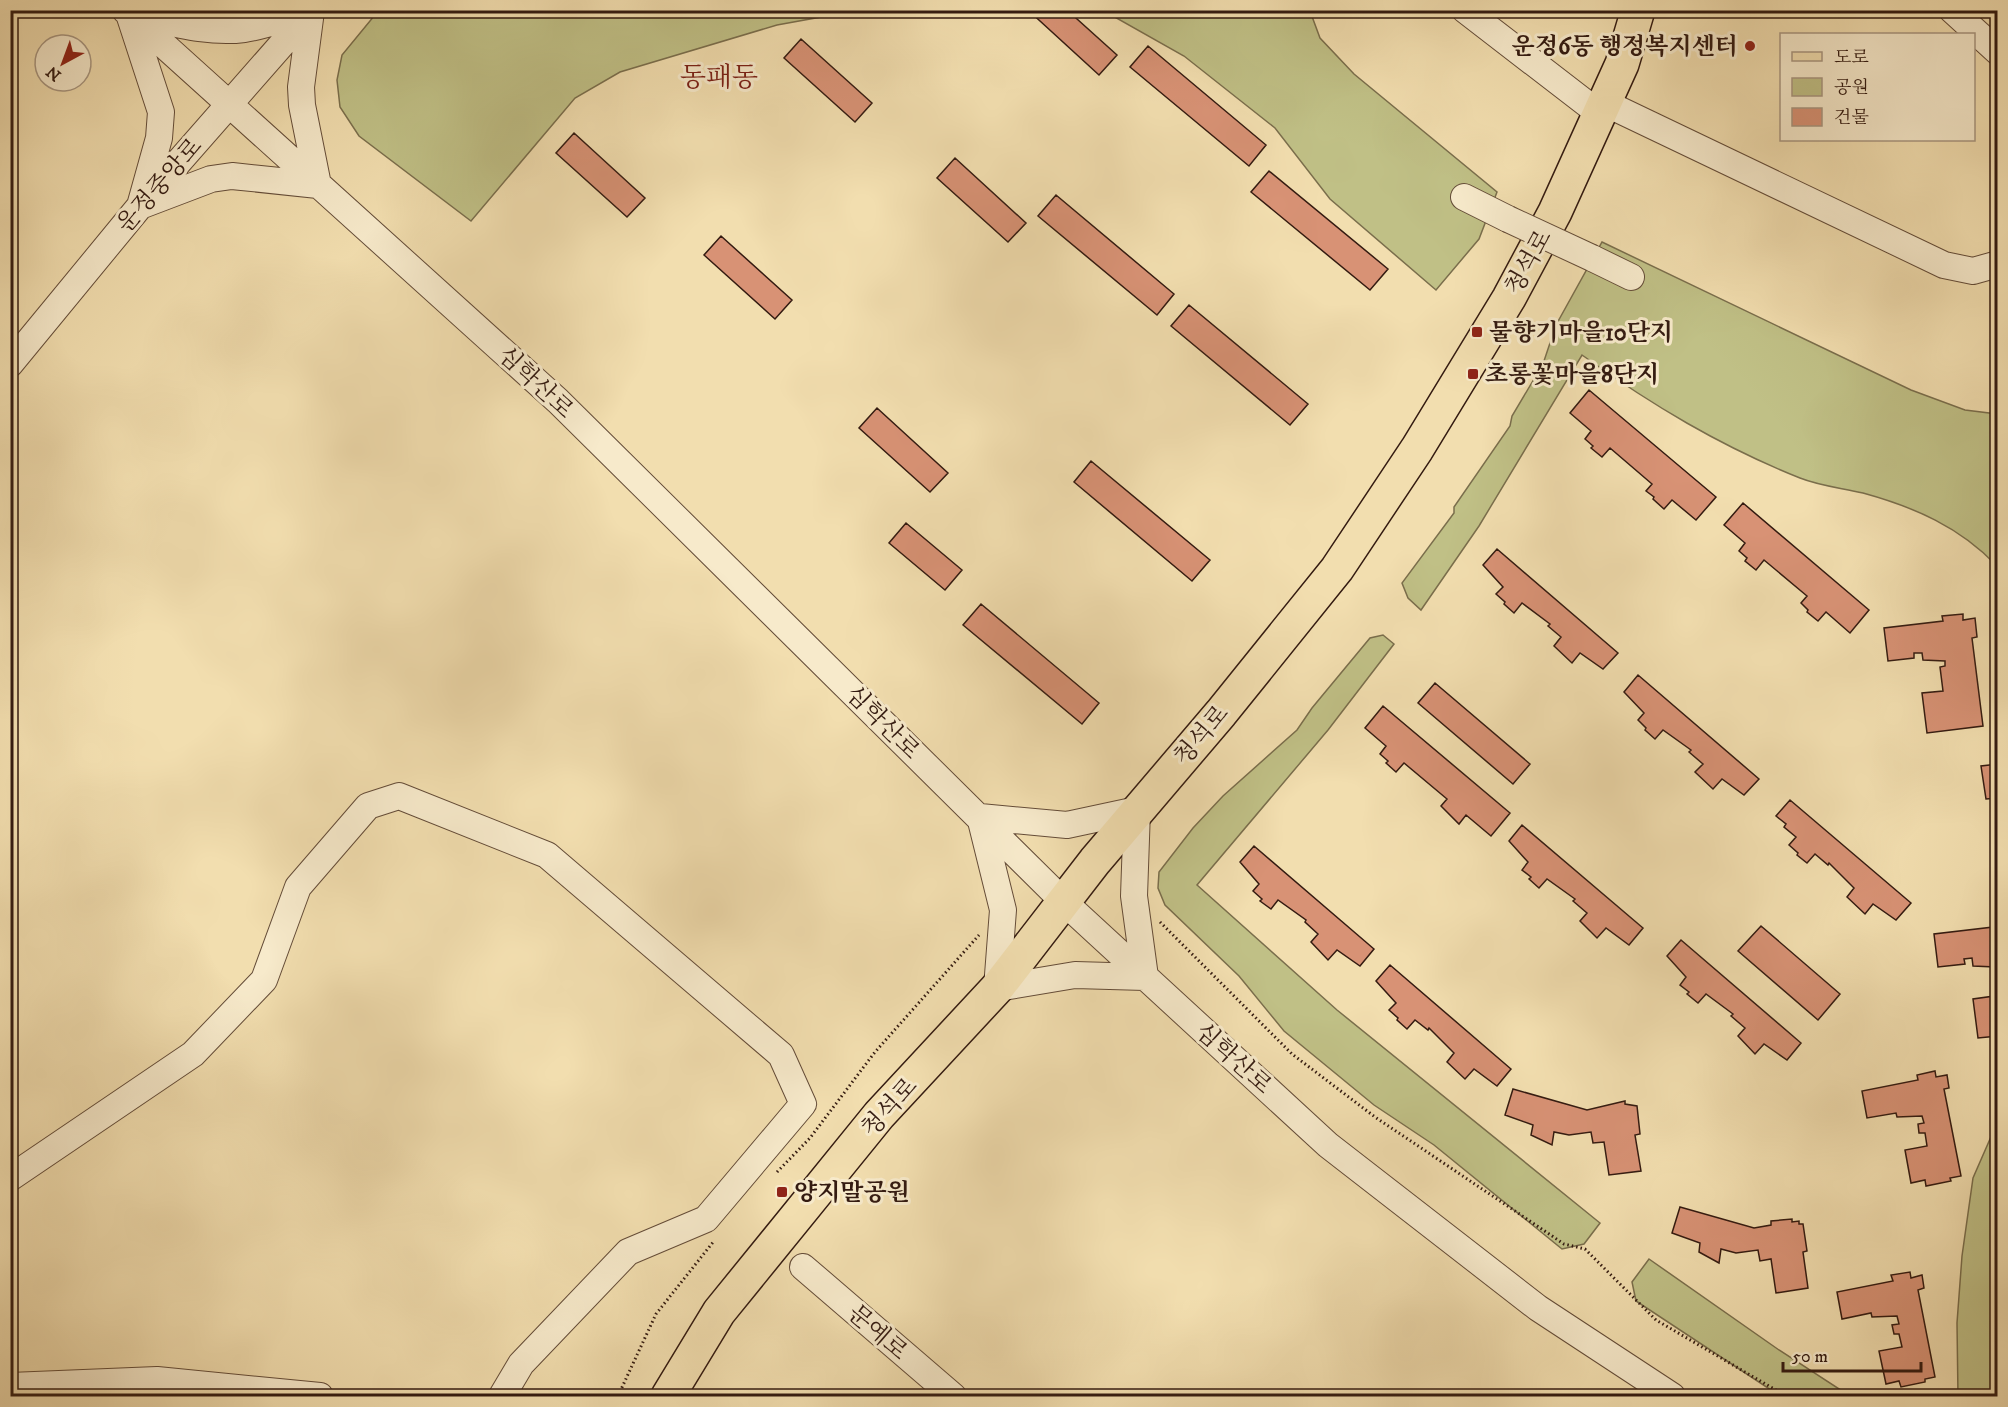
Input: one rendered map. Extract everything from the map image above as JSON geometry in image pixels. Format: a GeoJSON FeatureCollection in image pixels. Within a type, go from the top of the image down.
{"type":"FeatureCollection","features":[{"type":"Feature","properties":{"kind":"main road","name":"청석로"},"geometry":{"type":"LineString","coordinates":[[668,1396],[719,1312],[879,1115],[997,988],[1137,810],[1337,569],[1410,459],[1509,298],[1555,212],[1603,108],[1622,64],[1638,10]]}},
{"type":"Feature","properties":{"kind":"street"},"geometry":{"type":"LineString","coordinates":[[1465,10],[1603,108],[1944,265],[1972,271],[1998,264]]}},
{"type":"Feature","properties":{"kind":"street"},"geometry":{"type":"LineString","coordinates":[[1952,10],[1998,52]]}},
{"type":"Feature","properties":{"kind":"street"},"geometry":{"type":"LineString","coordinates":[[127,12],[207,29],[229,30],[246,29],[311,11],[301,87],[302,105],[318,185],[232,176],[211,179],[140,206]]}},
{"type":"Feature","properties":{"kind":"street","name":"운정중앙로"},"geometry":{"type":"LineString","coordinates":[[10,364],[140,206],[311,11]]}},
{"type":"Feature","properties":{"kind":"street"},"geometry":{"type":"LineString","coordinates":[[127,12],[161,112],[159,138],[140,206]]}},
{"type":"Feature","properties":{"kind":"street","name":"심학산로"},"geometry":{"type":"LineString","coordinates":[[127,12],[558,401],[1065,903],[1328,1145],[1538,1308],[1672,1396]]}},
{"type":"Feature","properties":{"kind":"street"},"geometry":{"type":"LineString","coordinates":[[1464,197],[1631,277]]}},
{"type":"Feature","properties":{"kind":"street"},"geometry":{"type":"LineString","coordinates":[[10,1178],[193,1054],[201,1046],[264,980],[298,887],[368,806],[399,796],[547,855],[781,1055],[803,1104],[706,1219],[628,1252],[521,1364],[502,1396]]}},
{"type":"Feature","properties":{"kind":"street"},"geometry":{"type":"LineString","coordinates":[[1137,810],[1134,896],[1145,977],[1076,975],[997,988],[1003,910],[980,817],[1067,825],[1137,810]]}},
{"type":"Feature","properties":{"kind":"street","name":"문예로"},"geometry":{"type":"LineString","coordinates":[[803,1267],[953,1396]]}},
{"type":"Feature","properties":{"kind":"street"},"geometry":{"type":"LineString","coordinates":[[10,1386],[157,1380],[320,1396]]}},
{"type":"Feature","properties":{"kind":"path"},"geometry":{"type":"LineString","coordinates":[[770,1178],[810,1138],[875,1052],[1003,910]]}},
{"type":"Feature","properties":{"kind":"path"},"geometry":{"type":"LineString","coordinates":[[1157,919],[1292,1054],[1375,1117],[1564,1244],[1585,1249],[1656,1320],[1786,1396]]}},
{"type":"Feature","properties":{"kind":"path"},"geometry":{"type":"LineString","coordinates":[[618,1396],[656,1314],[718,1236]]}},
{"type":"Feature","properties":{"kind":"green space"},"geometry":{"type":"Polygon","coordinates":[[[379,10],[854,11],[777,25],[620,72],[575,98],[471,221],[359,136],[340,107],[337,80],[342,55],[379,10]]]}},
{"type":"Feature","properties":{"kind":"green space"},"geometry":{"type":"Polygon","coordinates":[[[1104,11],[1310,11],[1320,38],[1354,74],[1497,192],[1479,239],[1436,290],[1330,199],[1275,128],[1184,56],[1104,11]]]}},
{"type":"Feature","properties":{"kind":"green space"},"geometry":{"type":"Polygon","coordinates":[[[1602,242],[1911,390],[1965,410],[1997,414],[1997,566],[1983,552],[1952,529],[1918,512],[1863,493],[1808,481],[1714,438],[1634,391],[1582,355],[1479,526],[1421,610],[1408,598],[1402,583],[1454,513],[1454,507],[1510,426],[1512,416],[1543,364],[1556,325],[1602,242]]]}},
{"type":"Feature","properties":{"kind":"green space"},"geometry":{"type":"Polygon","coordinates":[[[1383,635],[1394,644],[1328,730],[1197,885],[1337,1010],[1600,1223],[1584,1244],[1562,1249],[1434,1145],[1374,1105],[1284,1031],[1239,976],[1165,905],[1158,888],[1159,872],[1193,828],[1223,796],[1297,730],[1312,708],[1370,638],[1383,635]]]}},
{"type":"Feature","properties":{"kind":"green space"},"geometry":{"type":"Polygon","coordinates":[[[1997,1123],[1997,1396],[1958,1396],[1957,1323],[1962,1256],[1973,1178],[1997,1123]]]}},
{"type":"Feature","properties":{"kind":"green space"},"geometry":{"type":"Polygon","coordinates":[[[1649,1259],[1779,1350],[1850,1396],[1780,1396],[1636,1301],[1632,1282],[1649,1259]]]}},
{"type":"Feature","properties":{"kind":"building"},"geometry":{"type":"Polygon","coordinates":[[[1028,10],[1067,10],[1117,55],[1099,75],[1028,10]]]}},
{"type":"Feature","properties":{"kind":"building"},"geometry":{"type":"Polygon","coordinates":[[[801,39],[872,103],[855,122],[784,58],[801,39]]]}},
{"type":"Feature","properties":{"kind":"building"},"geometry":{"type":"Polygon","coordinates":[[[1148,46],[1266,145],[1249,166],[1130,67],[1148,46]]]}},
{"type":"Feature","properties":{"kind":"building"},"geometry":{"type":"Polygon","coordinates":[[[574,133],[645,198],[627,217],[556,153],[574,133]]]}},
{"type":"Feature","properties":{"kind":"building"},"geometry":{"type":"Polygon","coordinates":[[[955,158],[1026,223],[1008,242],[937,178],[955,158]]]}},
{"type":"Feature","properties":{"kind":"building"},"geometry":{"type":"Polygon","coordinates":[[[1269,171],[1388,269],[1370,290],[1251,192],[1269,171]]]}},
{"type":"Feature","properties":{"kind":"building"},"geometry":{"type":"Polygon","coordinates":[[[1056,195],[1174,294],[1157,315],[1038,216],[1056,195]]]}},
{"type":"Feature","properties":{"kind":"building"},"geometry":{"type":"Polygon","coordinates":[[[721,236],[792,300],[775,319],[704,255],[721,236]]]}},
{"type":"Feature","properties":{"kind":"building"},"geometry":{"type":"Polygon","coordinates":[[[1189,305],[1308,404],[1290,425],[1171,326],[1189,305]]]}},
{"type":"Feature","properties":{"kind":"building"},"geometry":{"type":"Polygon","coordinates":[[[1589,390],[1716,497],[1696,520],[1672,500],[1664,509],[1646,491],[1652,484],[1610,448],[1602,457],[1591,448],[1593,446],[1585,439],[1591,431],[1570,413],[1589,390]]]}},
{"type":"Feature","properties":{"kind":"building"},"geometry":{"type":"Polygon","coordinates":[[[877,408],[948,473],[930,492],[859,428],[877,408]]]}},
{"type":"Feature","properties":{"kind":"building"},"geometry":{"type":"Polygon","coordinates":[[[1091,461],[1210,560],[1192,581],[1074,482],[1091,461]]]}},
{"type":"Feature","properties":{"kind":"building"},"geometry":{"type":"Polygon","coordinates":[[[1743,503],[1869,610],[1850,633],[1826,612],[1818,621],[1807,612],[1808,610],[1801,603],[1807,596],[1764,560],[1756,570],[1745,561],[1747,558],[1739,551],[1745,543],[1724,525],[1743,503]]]}},
{"type":"Feature","properties":{"kind":"building"},"geometry":{"type":"Polygon","coordinates":[[[906,523],[962,570],[945,590],[889,543],[906,523]]]}},
{"type":"Feature","properties":{"kind":"building"},"geometry":{"type":"Polygon","coordinates":[[[1497,549],[1618,653],[1603,669],[1580,653],[1572,663],[1554,646],[1561,637],[1548,626],[1550,624],[1522,603],[1514,613],[1504,604],[1505,602],[1496,594],[1503,587],[1483,565],[1497,549]]]}},
{"type":"Feature","properties":{"kind":"building"},"geometry":{"type":"Polygon","coordinates":[[[981,604],[1099,703],[1082,724],[963,625],[981,604]]]}},
{"type":"Feature","properties":{"kind":"building"},"geometry":{"type":"Polygon","coordinates":[[[1963,614],[1963,620],[1975,618],[1977,637],[1972,638],[1983,726],[1927,733],[1922,693],[1943,691],[1940,667],[1945,666],[1945,661],[1923,660],[1922,653],[1914,653],[1914,658],[1888,661],[1884,628],[1943,621],[1942,616],[1963,614]]]}},
{"type":"Feature","properties":{"kind":"building"},"geometry":{"type":"Polygon","coordinates":[[[1638,675],[1759,779],[1744,795],[1722,779],[1713,789],[1695,772],[1703,764],[1689,752],[1691,750],[1663,730],[1655,739],[1645,730],[1646,728],[1638,720],[1644,713],[1624,692],[1638,675]]]}},
{"type":"Feature","properties":{"kind":"building"},"geometry":{"type":"Polygon","coordinates":[[[1435,683],[1530,764],[1513,784],[1418,703],[1435,683]]]}},
{"type":"Feature","properties":{"kind":"building"},"geometry":{"type":"Polygon","coordinates":[[[1383,706],[1510,813],[1491,836],[1466,815],[1459,824],[1441,806],[1447,799],[1404,763],[1396,772],[1386,763],[1388,761],[1380,754],[1386,746],[1365,728],[1383,706]]]}},
{"type":"Feature","properties":{"kind":"building"},"geometry":{"type":"Polygon","coordinates":[[[1998,764],[1998,798],[1986,799],[1981,766],[1998,764]]]}},
{"type":"Feature","properties":{"kind":"building"},"geometry":{"type":"Polygon","coordinates":[[[1790,800],[1911,903],[1896,920],[1873,904],[1865,914],[1847,897],[1854,888],[1829,863],[1828,865],[1815,854],[1807,863],[1797,855],[1798,853],[1789,845],[1796,837],[1776,816],[1790,800]]]}},
{"type":"Feature","properties":{"kind":"building"},"geometry":{"type":"Polygon","coordinates":[[[1522,825],[1643,928],[1629,945],[1606,928],[1597,938],[1580,921],[1587,913],[1573,901],[1575,899],[1547,879],[1539,888],[1529,879],[1531,877],[1522,870],[1528,862],[1509,841],[1522,825]]]}},
{"type":"Feature","properties":{"kind":"building"},"geometry":{"type":"Polygon","coordinates":[[[1254,846],[1374,949],[1360,966],[1337,950],[1328,960],[1311,942],[1318,934],[1305,922],[1306,920],[1278,900],[1271,909],[1260,901],[1262,899],[1253,891],[1259,884],[1240,862],[1254,846]]]}},
{"type":"Feature","properties":{"kind":"building"},"geometry":{"type":"Polygon","coordinates":[[[1998,921],[1998,1036],[1978,1038],[1973,999],[1994,996],[1991,973],[1995,972],[1995,967],[1973,966],[1972,958],[1964,959],[1965,964],[1938,967],[1934,934],[1993,927],[1993,922],[1998,921]]]}},
{"type":"Feature","properties":{"kind":"building"},"geometry":{"type":"Polygon","coordinates":[[[1761,926],[1840,994],[1818,1020],[1738,951],[1761,926]]]}},
{"type":"Feature","properties":{"kind":"building"},"geometry":{"type":"Polygon","coordinates":[[[1681,940],[1801,1043],[1787,1060],[1764,1044],[1755,1054],[1738,1036],[1745,1028],[1731,1016],[1733,1014],[1706,994],[1698,1003],[1687,994],[1689,992],[1680,985],[1686,977],[1667,956],[1681,940]]]}},
{"type":"Feature","properties":{"kind":"building"},"geometry":{"type":"Polygon","coordinates":[[[1390,965],[1511,1069],[1497,1086],[1474,1069],[1465,1079],[1447,1062],[1454,1053],[1429,1028],[1428,1030],[1415,1020],[1407,1029],[1397,1020],[1398,1018],[1389,1010],[1396,1003],[1376,981],[1390,965]]]}},
{"type":"Feature","properties":{"kind":"building"},"geometry":{"type":"Polygon","coordinates":[[[1935,1071],[1936,1077],[1947,1075],[1949,1088],[1944,1089],[1961,1176],[1950,1178],[1951,1181],[1926,1186],[1925,1180],[1911,1183],[1905,1150],[1927,1146],[1925,1133],[1919,1133],[1918,1124],[1924,1123],[1922,1116],[1897,1117],[1896,1113],[1867,1118],[1862,1091],[1918,1080],[1917,1075],[1935,1071]]]}},
{"type":"Feature","properties":{"kind":"building"},"geometry":{"type":"Polygon","coordinates":[[[1513,1089],[1587,1110],[1625,1101],[1625,1104],[1637,1106],[1640,1134],[1635,1135],[1641,1171],[1609,1175],[1604,1142],[1593,1143],[1591,1132],[1569,1135],[1554,1132],[1552,1145],[1531,1135],[1533,1125],[1505,1115],[1513,1089]]]}},
{"type":"Feature","properties":{"kind":"building"},"geometry":{"type":"Polygon","coordinates":[[[1680,1207],[1754,1228],[1771,1225],[1771,1221],[1792,1219],[1792,1222],[1799,1221],[1799,1224],[1803,1224],[1807,1251],[1803,1252],[1808,1288],[1776,1293],[1771,1259],[1760,1261],[1758,1250],[1736,1253],[1721,1249],[1719,1263],[1699,1252],[1700,1243],[1672,1233],[1680,1207]]]}},
{"type":"Feature","properties":{"kind":"building"},"geometry":{"type":"Polygon","coordinates":[[[1910,1272],[1911,1278],[1922,1275],[1924,1288],[1918,1290],[1935,1377],[1925,1379],[1925,1382],[1901,1387],[1899,1381],[1886,1384],[1879,1351],[1902,1347],[1899,1334],[1894,1334],[1892,1325],[1899,1324],[1897,1316],[1872,1317],[1871,1313],[1842,1319],[1837,1292],[1893,1281],[1891,1275],[1910,1272]]]}},
{"type":"Feature","properties":{"kind":"place","name":"운정6동 행정복지센터"},"geometry":{"type":"Point","coordinates":[1750,46]}},
{"type":"Feature","properties":{"kind":"place","name":"물향기마을10단지"},"geometry":{"type":"Point","coordinates":[1477,332]}},
{"type":"Feature","properties":{"kind":"place","name":"초롱꽃마을8단지"},"geometry":{"type":"Point","coordinates":[1473,374]}},
{"type":"Feature","properties":{"kind":"place","name":"양지말공원"},"geometry":{"type":"Point","coordinates":[782,1192]}},
{"type":"Feature","properties":{"kind":"district","name":"동패동"},"geometry":{"type":"Point","coordinates":[719,77]}}]}
